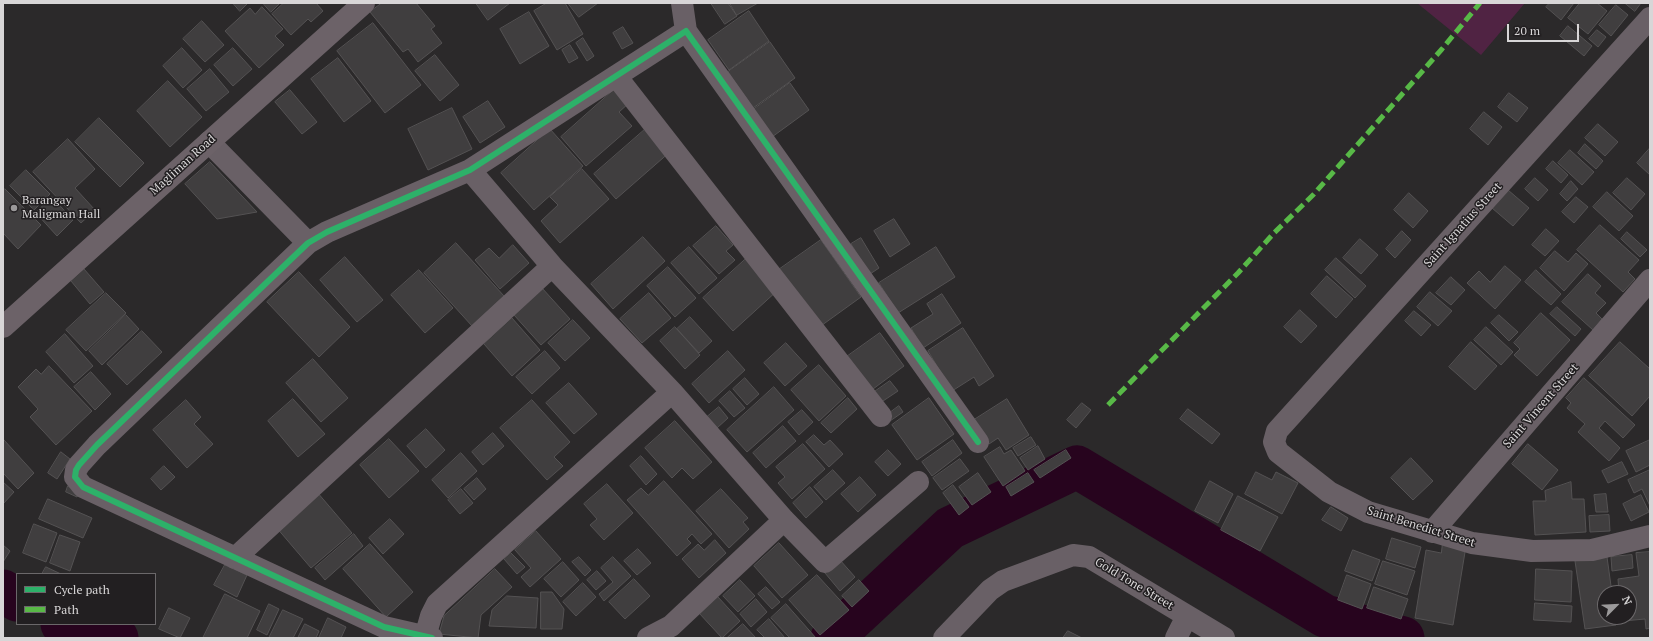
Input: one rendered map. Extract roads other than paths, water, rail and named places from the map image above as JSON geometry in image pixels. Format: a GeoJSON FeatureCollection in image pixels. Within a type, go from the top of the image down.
{"type":"FeatureCollection","features":[{"type":"Feature","properties":{"kind":"street","name":"Magliman Road"},"geometry":{"type":"LineString","coordinates":[[3,327],[364,3]]}},
{"type":"Feature","properties":{"kind":"street"},"geometry":{"type":"LineString","coordinates":[[682,3],[686,31],[978,442]]}},
{"type":"Feature","properties":{"kind":"street","name":"Saint Ignatius Street"},"geometry":{"type":"LineString","coordinates":[[1277,432],[1650,18]]}},
{"type":"Feature","properties":{"kind":"street"},"geometry":{"type":"LineString","coordinates":[[672,392],[437,604],[431,616],[428,638],[384,627],[83,487],[75,477],[76,470],[97,444],[308,243],[327,232],[470,170],[686,31]]}},
{"type":"Feature","properties":{"kind":"street"},"geometry":{"type":"LineString","coordinates":[[616,76],[882,416]]}},
{"type":"Feature","properties":{"kind":"street"},"geometry":{"type":"LineString","coordinates":[[209,142],[308,243]]}},
{"type":"Feature","properties":{"kind":"street"},"geometry":{"type":"LineString","coordinates":[[470,170],[552,266],[672,392],[784,520],[825,562],[918,482]]}},
{"type":"Feature","properties":{"kind":"street"},"geometry":{"type":"LineString","coordinates":[[235,558],[552,266]]}},
{"type":"Feature","properties":{"kind":"street","name":"Saint Vincent Street"},"geometry":{"type":"LineString","coordinates":[[1432,532],[1650,280]]}},
{"type":"Feature","properties":{"kind":"street","name":"Saint Benedict Street"},"geometry":{"type":"LineString","coordinates":[[1277,432],[1274,442],[1278,452],[1330,492],[1368,512],[1432,532],[1472,543],[1532,551],[1592,550],[1650,536]]}},
{"type":"Feature","properties":{"kind":"street"},"geometry":{"type":"LineString","coordinates":[[648,638],[671,626],[784,520]]}},
{"type":"Feature","properties":{"kind":"street","name":"Gold Tone Street"},"geometry":{"type":"LineString","coordinates":[[944,638],[990,590],[1003,581],[1074,555],[1089,557],[1224,638]]}},
{"type":"Feature","properties":{"kind":"street"},"geometry":{"type":"LineString","coordinates":[[1176,638],[1187,616]]}},
{"type":"Feature","properties":{"kind":"waterway"},"geometry":{"type":"LineString","coordinates":[[832,638],[950,528],[1077,467],[1325,616],[1403,638]]}},
{"type":"Feature","properties":{"kind":"waterway"},"geometry":{"type":"LineString","coordinates":[[3,591],[16,599]]}},
{"type":"Feature","properties":{"kind":"waterway"},"geometry":{"type":"LineString","coordinates":[[66,625],[117,638]]}},
{"type":"Feature","properties":{"kind":"place","name":"Barangay Maligman Hall"},"geometry":{"type":"Point","coordinates":[14,208]}}]}
